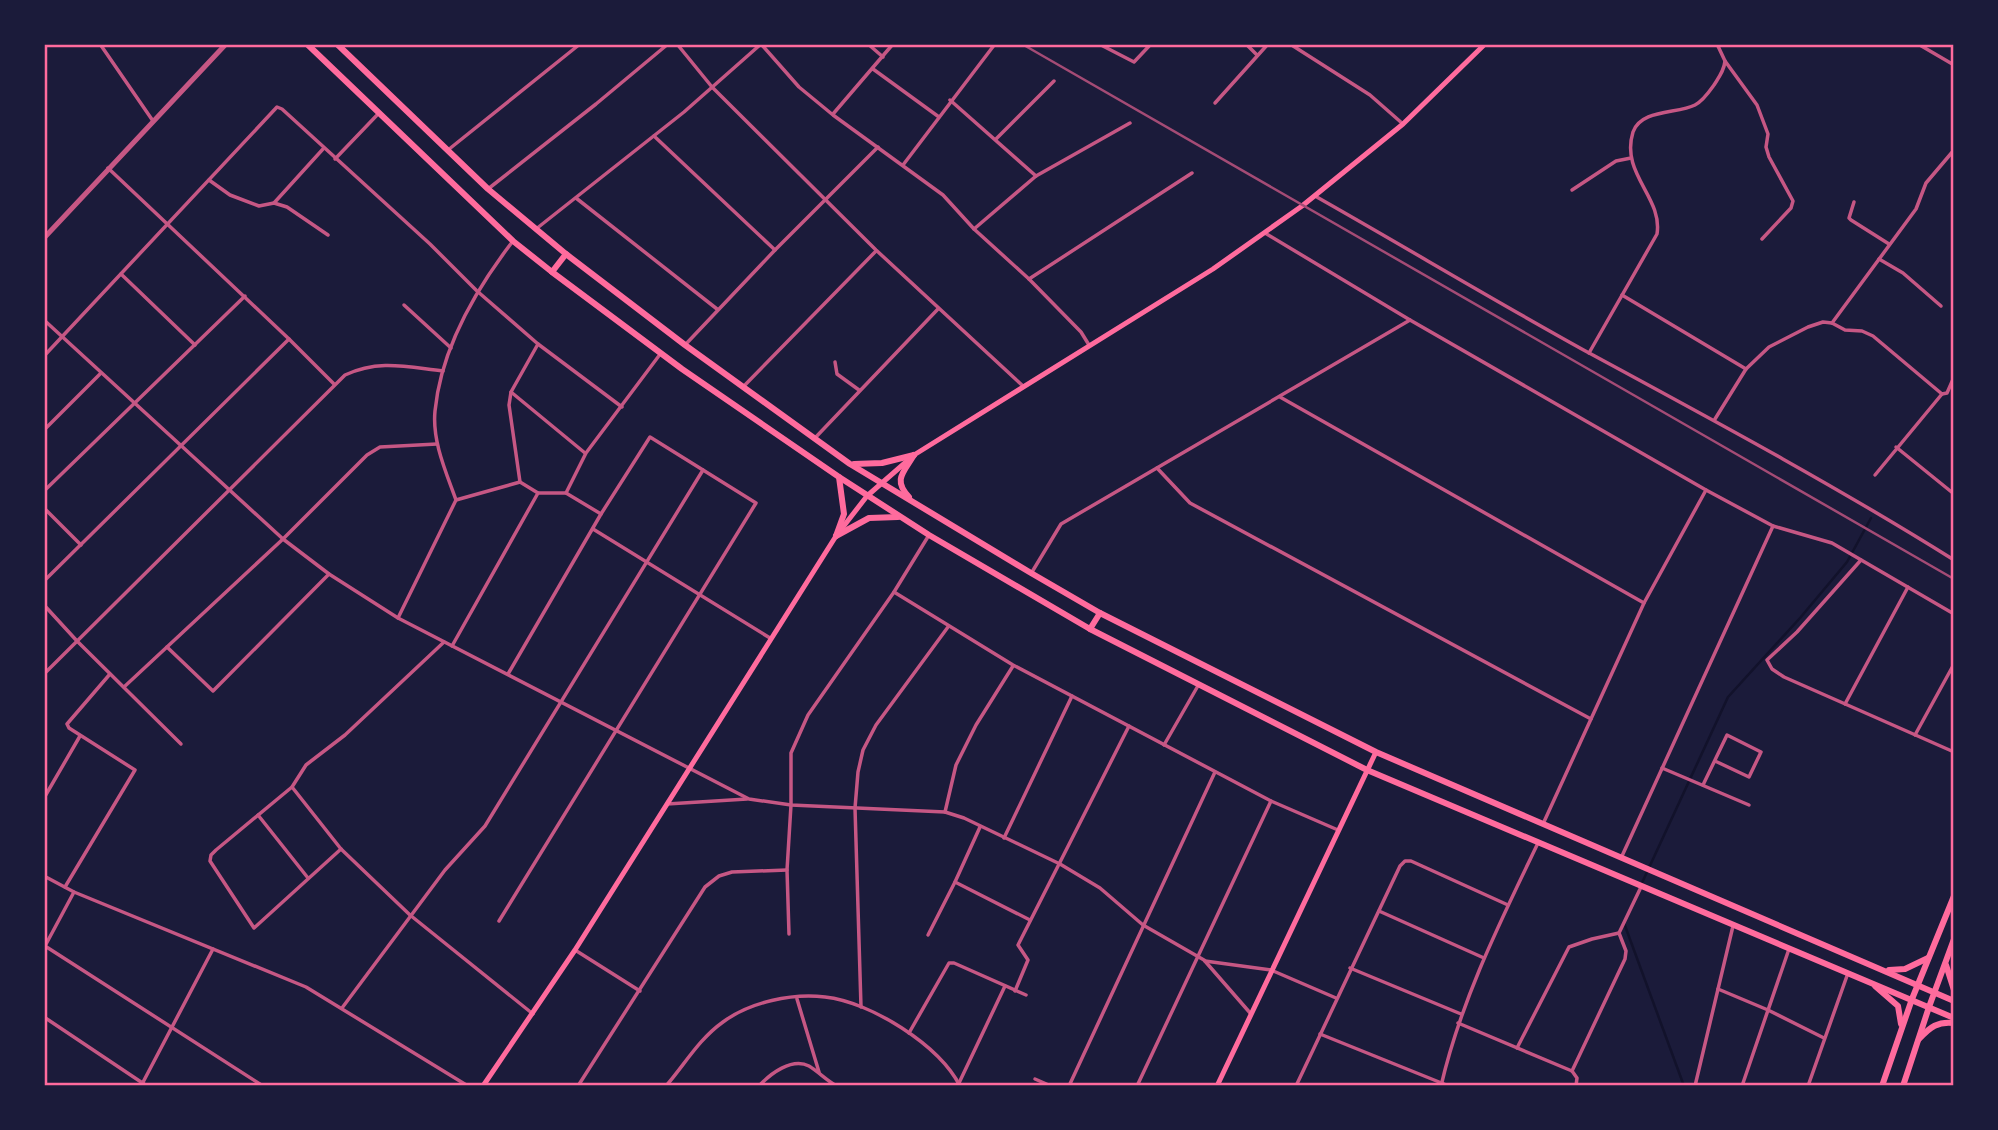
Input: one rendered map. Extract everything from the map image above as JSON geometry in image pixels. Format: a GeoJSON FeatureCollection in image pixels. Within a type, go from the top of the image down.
{"type":"FeatureCollection","features":[{"type":"Feature","properties":{"kind":"main road"},"geometry":{"type":"LineString","coordinates":[[307,44],[513,241],[661,354],[898,517],[1090,629],[1367,770],[1954,1018]]}},
{"type":"Feature","properties":{"kind":"main road"},"geometry":{"type":"LineString","coordinates":[[337,44],[488,188],[566,254],[685,345],[850,464],[1031,573],[1100,612],[1376,752],[1954,1001]]}},
{"type":"Feature","properties":{"kind":"main road"},"geometry":{"type":"LineString","coordinates":[[483,1086],[575,950],[836,536],[880,482],[914,455],[1090,347],[1265,233],[1403,124],[1485,44]]}},
{"type":"Feature","properties":{"kind":"main road"},"geometry":{"type":"LineString","coordinates":[[552,272],[566,254]]}},
{"type":"Feature","properties":{"kind":"main road"},"geometry":{"type":"LineString","coordinates":[[850,464],[881,463],[914,455]]}},
{"type":"Feature","properties":{"kind":"main road"},"geometry":{"type":"LineString","coordinates":[[914,455],[900,481],[900,488],[915,504]]}},
{"type":"Feature","properties":{"kind":"main road"},"geometry":{"type":"LineString","coordinates":[[836,536],[844,514],[839,477]]}},
{"type":"Feature","properties":{"kind":"main road"},"geometry":{"type":"LineString","coordinates":[[836,536],[869,518],[898,517]]}},
{"type":"Feature","properties":{"kind":"main road"},"geometry":{"type":"LineString","coordinates":[[1090,629],[1100,612]]}},
{"type":"Feature","properties":{"kind":"main road"},"geometry":{"type":"LineString","coordinates":[[1217,1086],[1376,752]]}},
{"type":"Feature","properties":{"kind":"main road"},"geometry":{"type":"LineString","coordinates":[[1882,1086],[1900,1029],[1954,896]]}},
{"type":"Feature","properties":{"kind":"main road"},"geometry":{"type":"LineString","coordinates":[[1703,912],[1711,897]]}},
{"type":"Feature","properties":{"kind":"main road"},"geometry":{"type":"LineString","coordinates":[[1903,1086],[1954,939]]}},
{"type":"Feature","properties":{"kind":"main road"},"geometry":{"type":"LineString","coordinates":[[1874,967],[1892,971],[1905,969],[1930,957]]}},
{"type":"Feature","properties":{"kind":"main road"},"geometry":{"type":"LineString","coordinates":[[1945,963],[1954,990]]}},
{"type":"Feature","properties":{"kind":"main road"},"geometry":{"type":"LineString","coordinates":[[1868,981],[1898,1006],[1902,1020],[1900,1029]]}},
{"type":"Feature","properties":{"kind":"main road"},"geometry":{"type":"LineString","coordinates":[[1918,1040],[1930,1027],[1954,1023]]}},
{"type":"Feature","properties":{"kind":"street"},"geometry":{"type":"LineString","coordinates":[[100,44],[153,121]]}},
{"type":"Feature","properties":{"kind":"street"},"geometry":{"type":"LineString","coordinates":[[44,238],[226,44]]}},
{"type":"Feature","properties":{"kind":"street"},"geometry":{"type":"LineString","coordinates":[[447,150],[580,44]]}},
{"type":"Feature","properties":{"kind":"street"},"geometry":{"type":"LineString","coordinates":[[488,188],[668,44]]}},
{"type":"Feature","properties":{"kind":"street"},"geometry":{"type":"LineString","coordinates":[[677,44],[712,87],[876,250],[1024,388]]}},
{"type":"Feature","properties":{"kind":"street"},"geometry":{"type":"LineString","coordinates":[[536,229],[654,136],[761,44],[799,87],[943,195],[974,229],[1029,279],[1081,332],[1090,347]]}},
{"type":"Feature","properties":{"kind":"street"},"geometry":{"type":"LineString","coordinates":[[868,44],[883,57]]}},
{"type":"Feature","properties":{"kind":"street"},"geometry":{"type":"LineString","coordinates":[[833,115],[893,44]]}},
{"type":"Feature","properties":{"kind":"street"},"geometry":{"type":"LineString","coordinates":[[903,165],[995,44]]}},
{"type":"Feature","properties":{"kind":"street"},"geometry":{"type":"LineString","coordinates":[[1099,44],[1134,62],[1151,44]]}},
{"type":"Feature","properties":{"kind":"street"},"geometry":{"type":"LineString","coordinates":[[1246,44],[1257,55]]}},
{"type":"Feature","properties":{"kind":"street"},"geometry":{"type":"LineString","coordinates":[[1214,103],[1268,44]]}},
{"type":"Feature","properties":{"kind":"street"},"geometry":{"type":"LineString","coordinates":[[1290,44],[1370,95],[1403,124]]}},
{"type":"Feature","properties":{"kind":"street"},"geometry":{"type":"LineString","coordinates":[[1717,44],[1725,61],[1757,106],[1768,134],[1767,153],[1793,201],[1791,208],[1762,239]]}},
{"type":"Feature","properties":{"kind":"street"},"geometry":{"type":"LineString","coordinates":[[1918,44],[1954,65]]}},
{"type":"Feature","properties":{"kind":"street"},"geometry":{"type":"LineString","coordinates":[[1589,353],[1657,234],[1657,214],[1638,180],[1631,158],[1634,131],[1638,124],[1654,115],[1695,105],[1716,82],[1725,61]]}},
{"type":"Feature","properties":{"kind":"street"},"geometry":{"type":"LineString","coordinates":[[873,69],[939,117]]}},
{"type":"Feature","properties":{"kind":"street"},"geometry":{"type":"LineString","coordinates":[[996,138],[1054,81]]}},
{"type":"Feature","properties":{"kind":"street"},"geometry":{"type":"LineString","coordinates":[[950,100],[1036,176]]}},
{"type":"Feature","properties":{"kind":"street"},"geometry":{"type":"LineString","coordinates":[[44,356],[277,107],[430,244],[477,292],[538,344],[622,407]]}},
{"type":"Feature","properties":{"kind":"street"},"geometry":{"type":"LineString","coordinates":[[335,159],[379,113]]}},
{"type":"Feature","properties":{"kind":"street"},"geometry":{"type":"LineString","coordinates":[[974,229],[1036,176],[1130,124]]}},
{"type":"Feature","properties":{"kind":"street"},"geometry":{"type":"LineString","coordinates":[[654,136],[775,250]]}},
{"type":"Feature","properties":{"kind":"street"},"geometry":{"type":"LineString","coordinates":[[685,345],[878,146]]}},
{"type":"Feature","properties":{"kind":"street"},"geometry":{"type":"LineString","coordinates":[[274,204],[323,149]]}},
{"type":"Feature","properties":{"kind":"street"},"geometry":{"type":"LineString","coordinates":[[1832,323],[1916,209],[1926,183],[1954,150]]}},
{"type":"Feature","properties":{"kind":"street"},"geometry":{"type":"LineString","coordinates":[[1572,190],[1616,162],[1631,158]]}},
{"type":"Feature","properties":{"kind":"street"},"geometry":{"type":"LineString","coordinates":[[108,168],[334,384]]}},
{"type":"Feature","properties":{"kind":"street"},"geometry":{"type":"LineString","coordinates":[[1029,279],[1192,173]]}},
{"type":"Feature","properties":{"kind":"street"},"geometry":{"type":"LineString","coordinates":[[209,180],[230,195],[259,206],[274,204],[288,207],[328,235]]}},
{"type":"Feature","properties":{"kind":"street"},"geometry":{"type":"LineString","coordinates":[[1315,196],[1589,353],[1715,419],[1954,560]]}},
{"type":"Feature","properties":{"kind":"street"},"geometry":{"type":"LineString","coordinates":[[576,198],[717,309]]}},
{"type":"Feature","properties":{"kind":"street"},"geometry":{"type":"LineString","coordinates":[[1854,202],[1849,218],[1890,244]]}},
{"type":"Feature","properties":{"kind":"street"},"geometry":{"type":"LineString","coordinates":[[1265,233],[1410,320],[1706,490],[1773,526],[1832,543],[1954,614]]}},
{"type":"Feature","properties":{"kind":"street"},"geometry":{"type":"LineString","coordinates":[[398,618],[456,500],[437,444],[435,412],[443,371],[477,292],[513,241]]}},
{"type":"Feature","properties":{"kind":"street"},"geometry":{"type":"LineString","coordinates":[[743,387],[876,250]]}},
{"type":"Feature","properties":{"kind":"street"},"geometry":{"type":"LineString","coordinates":[[1879,259],[1903,273],[1941,306]]}},
{"type":"Feature","properties":{"kind":"street"},"geometry":{"type":"LineString","coordinates":[[120,274],[195,345]]}},
{"type":"Feature","properties":{"kind":"street"},"geometry":{"type":"LineString","coordinates":[[1622,295],[1746,369]]}},
{"type":"Feature","properties":{"kind":"street"},"geometry":{"type":"LineString","coordinates":[[44,491],[244,296]]}},
{"type":"Feature","properties":{"kind":"street"},"geometry":{"type":"LineString","coordinates":[[404,305],[451,348]]}},
{"type":"Feature","properties":{"kind":"street"},"geometry":{"type":"LineString","coordinates":[[814,439],[938,309]]}},
{"type":"Feature","properties":{"kind":"street"},"geometry":{"type":"LineString","coordinates":[[44,320],[283,540],[329,574],[398,618],[749,799]]}},
{"type":"Feature","properties":{"kind":"street"},"geometry":{"type":"LineString","coordinates":[[1031,573],[1062,524],[1410,320]]}},
{"type":"Feature","properties":{"kind":"street"},"geometry":{"type":"LineString","coordinates":[[1715,419],[1746,369],[1769,346],[1823,322],[1873,336],[1942,394]]}},
{"type":"Feature","properties":{"kind":"street"},"geometry":{"type":"LineString","coordinates":[[44,581],[289,339]]}},
{"type":"Feature","properties":{"kind":"street"},"geometry":{"type":"LineString","coordinates":[[520,482],[509,405],[511,392],[538,344]]}},
{"type":"Feature","properties":{"kind":"street"},"geometry":{"type":"LineString","coordinates":[[566,494],[586,453],[661,354]]}},
{"type":"Feature","properties":{"kind":"street"},"geometry":{"type":"LineString","coordinates":[[835,362],[837,374],[860,391]]}},
{"type":"Feature","properties":{"kind":"street"},"geometry":{"type":"LineString","coordinates":[[44,674],[345,375],[363,367],[384,364],[443,371]]}},
{"type":"Feature","properties":{"kind":"street"},"geometry":{"type":"LineString","coordinates":[[44,429],[101,373]]}},
{"type":"Feature","properties":{"kind":"street"},"geometry":{"type":"LineString","coordinates":[[1875,475],[1942,394],[1947,393],[1954,377]]}},
{"type":"Feature","properties":{"kind":"street"},"geometry":{"type":"LineString","coordinates":[[511,392],[586,453]]}},
{"type":"Feature","properties":{"kind":"street"},"geometry":{"type":"LineString","coordinates":[[1279,397],[1644,603]]}},
{"type":"Feature","properties":{"kind":"street"},"geometry":{"type":"LineString","coordinates":[[499,921],[756,504],[650,437],[601,514],[508,674]]}},
{"type":"Feature","properties":{"kind":"street"},"geometry":{"type":"LineString","coordinates":[[124,687],[283,540],[367,455],[380,447],[437,444]]}},
{"type":"Feature","properties":{"kind":"street"},"geometry":{"type":"LineString","coordinates":[[1896,447],[1954,494]]}},
{"type":"Feature","properties":{"kind":"street"},"geometry":{"type":"LineString","coordinates":[[1157,468],[1190,503],[1591,719]]}},
{"type":"Feature","properties":{"kind":"street"},"geometry":{"type":"LineString","coordinates":[[342,1008],[444,870],[485,826],[703,470]]}},
{"type":"Feature","properties":{"kind":"street"},"geometry":{"type":"LineString","coordinates":[[456,500],[520,482],[538,493],[566,494],[601,514]]}},
{"type":"Feature","properties":{"kind":"street"},"geometry":{"type":"LineString","coordinates":[[1543,825],[1644,603],[1706,490]]}},
{"type":"Feature","properties":{"kind":"street"},"geometry":{"type":"LineString","coordinates":[[453,646],[538,493]]}},
{"type":"Feature","properties":{"kind":"street"},"geometry":{"type":"LineString","coordinates":[[44,508],[81,545]]}},
{"type":"Feature","properties":{"kind":"street"},"geometry":{"type":"LineString","coordinates":[[1621,858],[1773,526]]}},
{"type":"Feature","properties":{"kind":"street"},"geometry":{"type":"LineString","coordinates":[[593,529],[770,638]]}},
{"type":"Feature","properties":{"kind":"street"},"geometry":{"type":"LineString","coordinates":[[789,934],[787,870],[791,753],[808,715],[894,592],[929,535]]}},
{"type":"Feature","properties":{"kind":"street"},"geometry":{"type":"LineString","coordinates":[[1861,560],[1797,632],[1767,660],[1772,669],[1784,677],[1954,752]]}},
{"type":"Feature","properties":{"kind":"street"},"geometry":{"type":"LineString","coordinates":[[167,647],[213,691],[329,574]]}},
{"type":"Feature","properties":{"kind":"street"},"geometry":{"type":"LineString","coordinates":[[1845,704],[1908,587]]}},
{"type":"Feature","properties":{"kind":"street"},"geometry":{"type":"LineString","coordinates":[[894,592],[1013,666],[1270,801],[1338,830]]}},
{"type":"Feature","properties":{"kind":"street"},"geometry":{"type":"LineString","coordinates":[[44,605],[181,744]]}},
{"type":"Feature","properties":{"kind":"street"},"geometry":{"type":"LineString","coordinates":[[861,1007],[855,808],[863,750],[876,725],[948,626]]}},
{"type":"Feature","properties":{"kind":"street"},"geometry":{"type":"LineString","coordinates":[[341,849],[254,928],[211,861],[211,855],[216,850],[292,788],[306,765],[345,735],[444,642]]}},
{"type":"Feature","properties":{"kind":"street"},"geometry":{"type":"LineString","coordinates":[[1915,735],[1954,664]]}},
{"type":"Feature","properties":{"kind":"street"},"geometry":{"type":"LineString","coordinates":[[945,812],[956,765],[976,724],[1013,666]]}},
{"type":"Feature","properties":{"kind":"street"},"geometry":{"type":"LineString","coordinates":[[65,887],[135,770],[80,736],[67,724],[110,674]]}},
{"type":"Feature","properties":{"kind":"street"},"geometry":{"type":"LineString","coordinates":[[1164,745],[1199,684]]}},
{"type":"Feature","properties":{"kind":"street"},"geometry":{"type":"LineString","coordinates":[[1004,838],[1072,696]]}},
{"type":"Feature","properties":{"kind":"street"},"geometry":{"type":"LineString","coordinates":[[1015,990],[1028,960],[1018,945],[1129,726]]}},
{"type":"Feature","properties":{"kind":"street"},"geometry":{"type":"LineString","coordinates":[[1703,785],[1727,735],[1761,752],[1748,777],[1715,761]]}},
{"type":"Feature","properties":{"kind":"street"},"geometry":{"type":"LineString","coordinates":[[44,798],[80,736]]}},
{"type":"Feature","properties":{"kind":"street"},"geometry":{"type":"LineString","coordinates":[[1662,768],[1749,805]]}},
{"type":"Feature","properties":{"kind":"street"},"geometry":{"type":"LineString","coordinates":[[1069,1086],[1214,772]]}},
{"type":"Feature","properties":{"kind":"street"},"geometry":{"type":"LineString","coordinates":[[292,788],[341,849],[410,915],[533,1014]]}},
{"type":"Feature","properties":{"kind":"street"},"geometry":{"type":"LineString","coordinates":[[666,804],[749,799],[791,805],[945,812],[1059,863],[1100,888],[1143,925],[1204,960],[1251,1014]]}},
{"type":"Feature","properties":{"kind":"street"},"geometry":{"type":"LineString","coordinates":[[1137,1086],[1270,801]]}},
{"type":"Feature","properties":{"kind":"street"},"geometry":{"type":"LineString","coordinates":[[258,815],[308,878]]}},
{"type":"Feature","properties":{"kind":"street"},"geometry":{"type":"LineString","coordinates":[[928,935],[980,827]]}},
{"type":"Feature","properties":{"kind":"street"},"geometry":{"type":"LineString","coordinates":[[1441,1085],[1461,1014],[1538,843]]}},
{"type":"Feature","properties":{"kind":"street"},"geometry":{"type":"LineString","coordinates":[[1296,1086],[1350,968],[1400,866],[1405,861],[1411,861],[1508,905]]}},
{"type":"Feature","properties":{"kind":"street"},"geometry":{"type":"LineString","coordinates":[[578,1086],[705,887],[719,876],[758,869],[787,870]]}},
{"type":"Feature","properties":{"kind":"street"},"geometry":{"type":"LineString","coordinates":[[44,876],[74,892],[306,987],[468,1086]]}},
{"type":"Feature","properties":{"kind":"street"},"geometry":{"type":"LineString","coordinates":[[955,882],[1030,920]]}},
{"type":"Feature","properties":{"kind":"street"},"geometry":{"type":"LineString","coordinates":[[1572,1071],[1625,959],[1626,951],[1619,933],[1642,886]]}},
{"type":"Feature","properties":{"kind":"street"},"geometry":{"type":"LineString","coordinates":[[74,892],[44,947],[263,1086]]}},
{"type":"Feature","properties":{"kind":"street"},"geometry":{"type":"LineString","coordinates":[[1379,911],[1484,958]]}},
{"type":"Feature","properties":{"kind":"street"},"geometry":{"type":"LineString","coordinates":[[1695,1086],[1733,926]]}},
{"type":"Feature","properties":{"kind":"street"},"geometry":{"type":"LineString","coordinates":[[1517,1048],[1569,947],[1619,933]]}},
{"type":"Feature","properties":{"kind":"street"},"geometry":{"type":"LineString","coordinates":[[44,1017],[143,1085],[213,949]]}},
{"type":"Feature","properties":{"kind":"street"},"geometry":{"type":"LineString","coordinates":[[1742,1086],[1789,949]]}},
{"type":"Feature","properties":{"kind":"street"},"geometry":{"type":"LineString","coordinates":[[575,950],[640,991]]}},
{"type":"Feature","properties":{"kind":"street"},"geometry":{"type":"LineString","coordinates":[[1204,960],[1271,970],[1336,998]]}},
{"type":"Feature","properties":{"kind":"street"},"geometry":{"type":"LineString","coordinates":[[909,1033],[949,963],[1026,995]]}},
{"type":"Feature","properties":{"kind":"street"},"geometry":{"type":"LineString","coordinates":[[1350,968],[1461,1014]]}},
{"type":"Feature","properties":{"kind":"street"},"geometry":{"type":"LineString","coordinates":[[1808,1086],[1848,973]]}},
{"type":"Feature","properties":{"kind":"street"},"geometry":{"type":"LineString","coordinates":[[959,1085],[1005,986]]}},
{"type":"Feature","properties":{"kind":"street"},"geometry":{"type":"LineString","coordinates":[[1718,989],[1824,1038]]}},
{"type":"Feature","properties":{"kind":"street"},"geometry":{"type":"LineString","coordinates":[[666,1086],[699,1044],[722,1022],[751,1007],[776,1000],[826,997],[861,1007],[909,1033],[942,1059],[959,1085]]}},
{"type":"Feature","properties":{"kind":"street"},"geometry":{"type":"LineString","coordinates":[[797,998],[820,1074]]}},
{"type":"Feature","properties":{"kind":"street"},"geometry":{"type":"LineString","coordinates":[[1458,1023],[1572,1071],[1577,1078],[1576,1086]]}},
{"type":"Feature","properties":{"kind":"street"},"geometry":{"type":"LineString","coordinates":[[1320,1034],[1449,1086]]}},
{"type":"Feature","properties":{"kind":"street"},"geometry":{"type":"LineString","coordinates":[[759,1086],[776,1071],[798,1063],[807,1065],[830,1085],[837,1086]]}},
{"type":"Feature","properties":{"kind":"street"},"geometry":{"type":"LineString","coordinates":[[1035,1079],[1051,1086]]}},
{"type":"Feature","properties":{"kind":"waterway"},"geometry":{"type":"LineString","coordinates":[[1641,885],[1728,697],[1847,562],[1871,518]]}},
{"type":"Feature","properties":{"kind":"waterway"},"geometry":{"type":"LineString","coordinates":[[1624,923],[1684,1086]]}},
{"type":"Feature","properties":{"kind":"railway"},"geometry":{"type":"LineString","coordinates":[[1022,44],[1954,579]]}}]}
